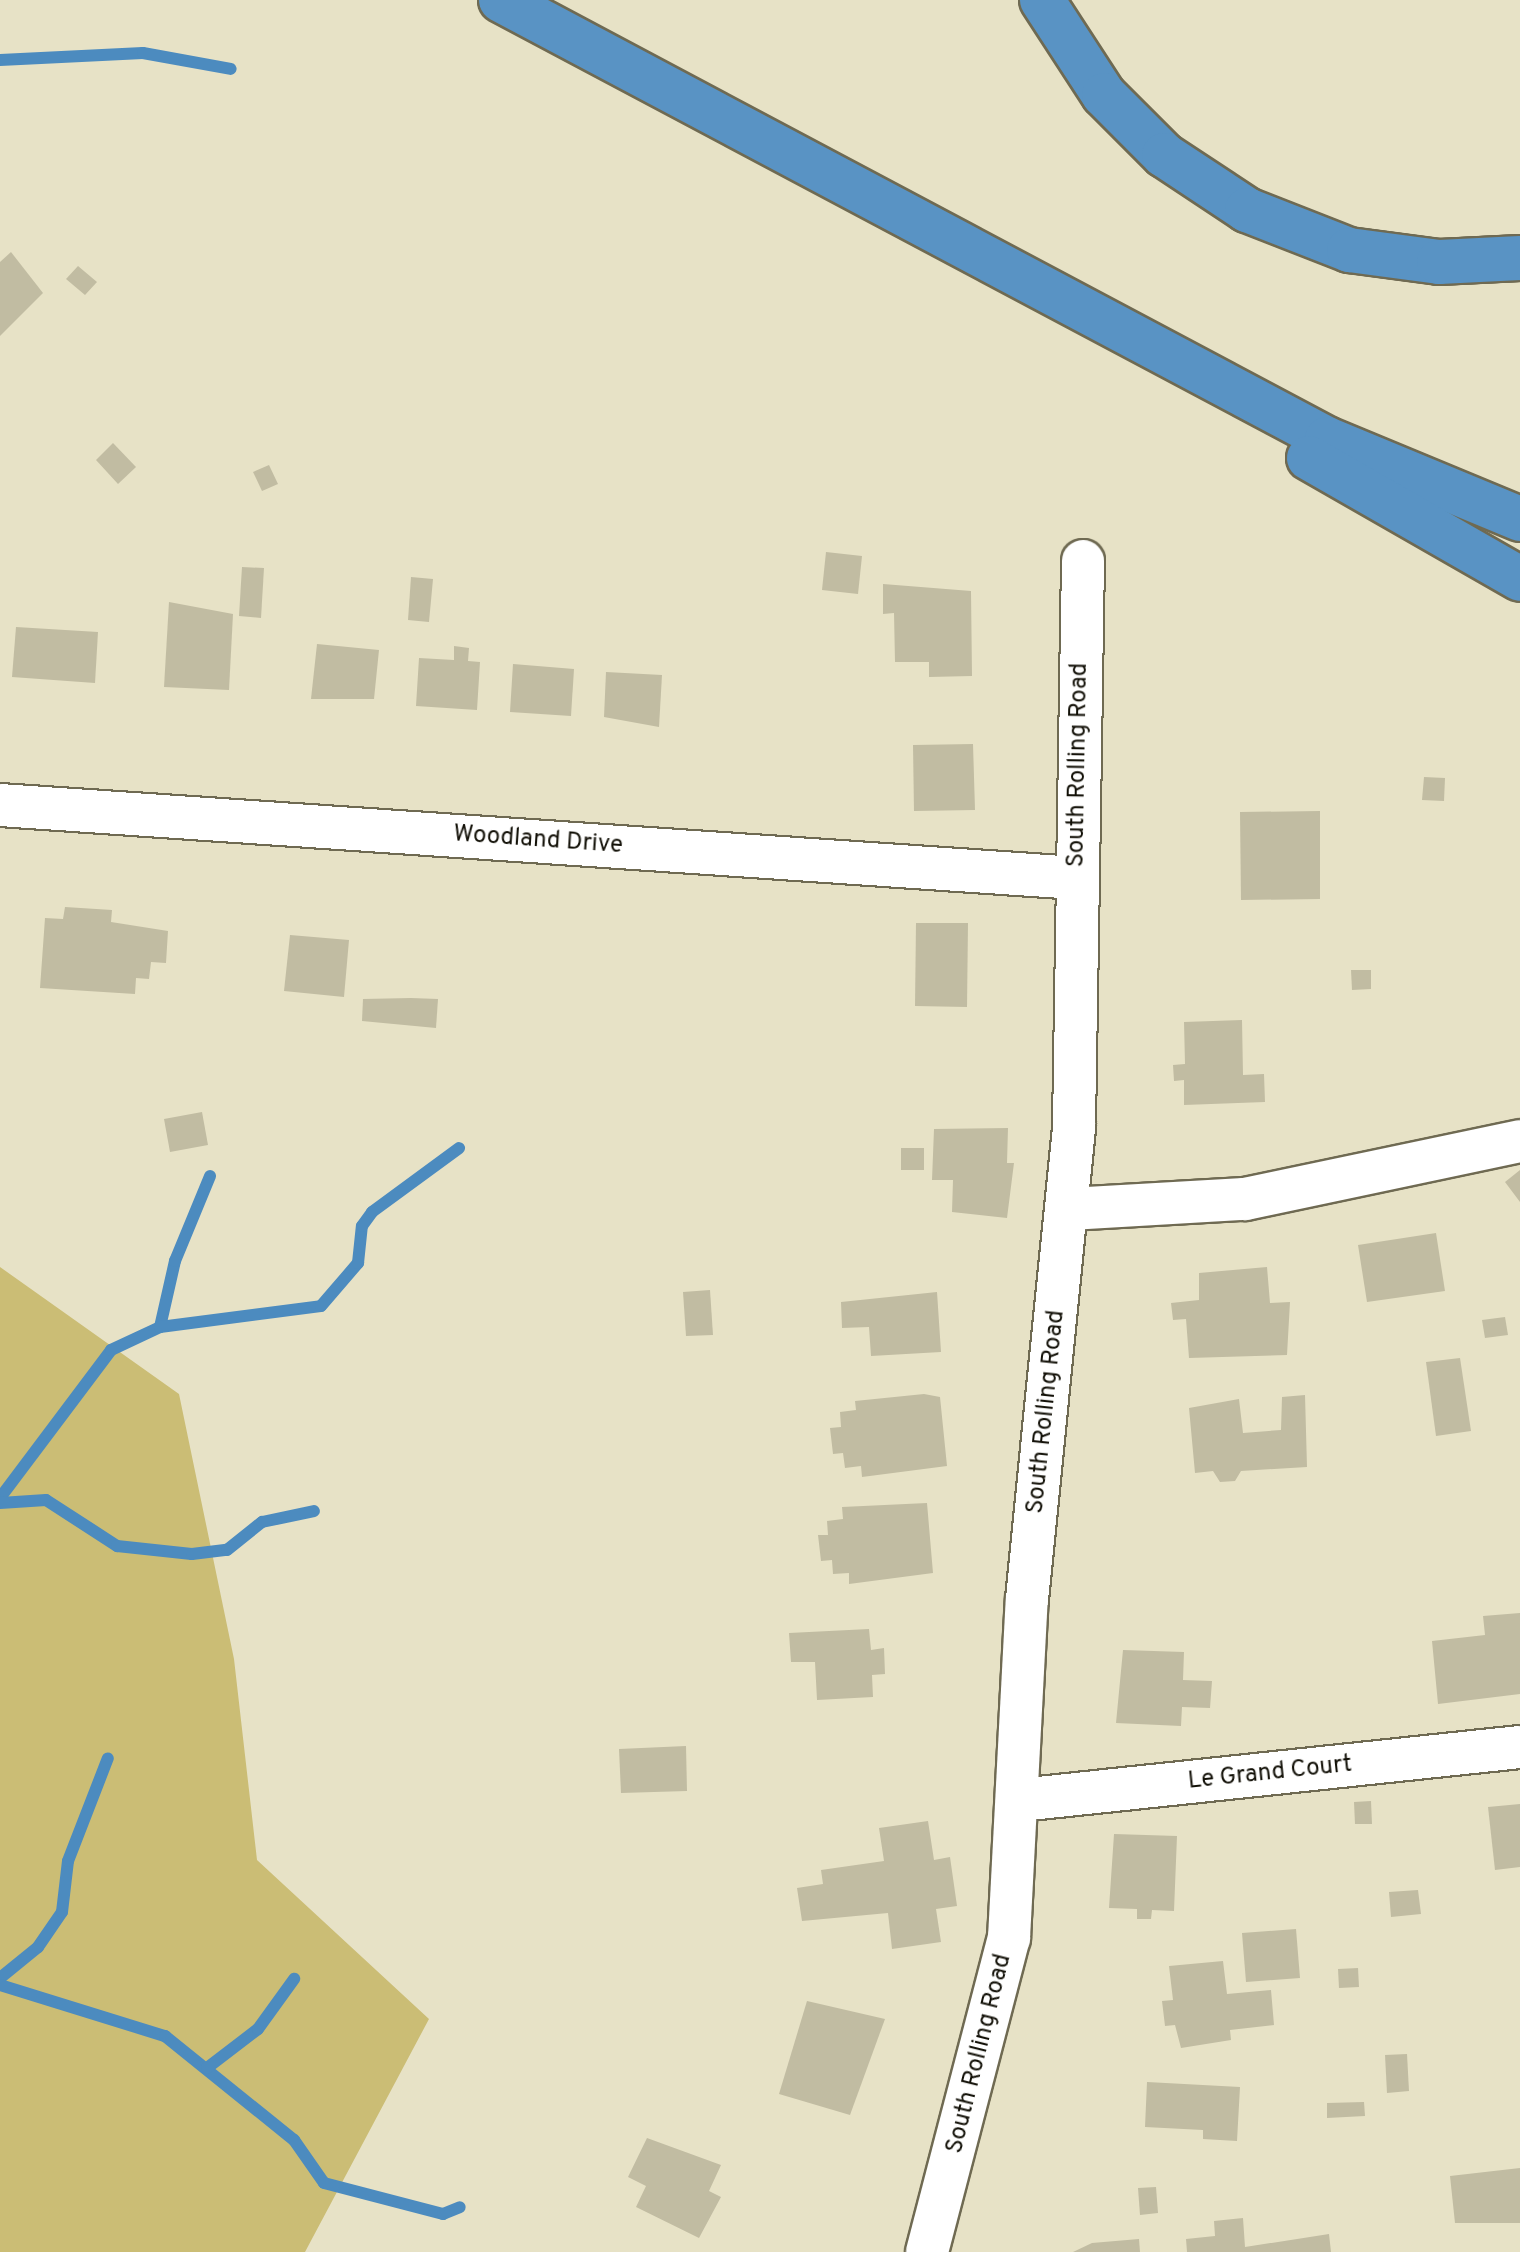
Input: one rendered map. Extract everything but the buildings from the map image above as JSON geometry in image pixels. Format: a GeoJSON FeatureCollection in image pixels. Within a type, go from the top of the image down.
{"type":"FeatureCollection","features":[{"type":"Feature","properties":{"kind":"highway"},"geometry":{"type":"LineString","coordinates":[[501,0],[951,242],[1327,439],[1520,519]]}},
{"type":"Feature","properties":{"kind":"highway"},"geometry":{"type":"LineString","coordinates":[[1042,0],[1104,95],[1164,155],[1247,210],[1349,250],[1439,262],[1520,258]]}},
{"type":"Feature","properties":{"kind":"highway"},"geometry":{"type":"LineString","coordinates":[[951,242],[1520,579]]}},
{"type":"Feature","properties":{"kind":"street","name":"South Rolling Road"},"geometry":{"type":"LineString","coordinates":[[927,2252],[1009,1938],[1020,1800],[1027,1599],[1069,1209],[1083,561]]}},
{"type":"Feature","properties":{"kind":"street","name":"Woodland Drive"},"geometry":{"type":"LineString","coordinates":[[0,805],[1077,878]]}},
{"type":"Feature","properties":{"kind":"street"},"geometry":{"type":"LineString","coordinates":[[1069,1209],[1245,1199],[1520,1141]]}},
{"type":"Feature","properties":{"kind":"street","name":"Le Grand Court"},"geometry":{"type":"LineString","coordinates":[[1020,1800],[1520,1747]]}},
{"type":"Feature","properties":{"kind":"shaded area"},"geometry":{"type":"Polygon","coordinates":[[[0,1267],[179,1394],[234,1659],[257,1860],[429,2019],[305,2252],[0,2252],[0,1267]]]}},
{"type":"Feature","properties":{"kind":"waterway"},"geometry":{"type":"LineString","coordinates":[[0,60],[143,53],[231,69]]}},
{"type":"Feature","properties":{"kind":"waterway"},"geometry":{"type":"LineString","coordinates":[[0,1498],[111,1350],[160,1327],[321,1306],[358,1263],[362,1226],[372,1212],[459,1148]]}},
{"type":"Feature","properties":{"kind":"waterway"},"geometry":{"type":"LineString","coordinates":[[160,1327],[175,1261],[210,1176]]}},
{"type":"Feature","properties":{"kind":"waterway"},"geometry":{"type":"LineString","coordinates":[[0,1503],[46,1500],[117,1546],[192,1554],[227,1550],[262,1522],[314,1511]]}},
{"type":"Feature","properties":{"kind":"waterway"},"geometry":{"type":"LineString","coordinates":[[0,1978],[38,1947],[62,1912],[68,1861],[108,1758]]}},
{"type":"Feature","properties":{"kind":"waterway"},"geometry":{"type":"LineString","coordinates":[[207,2068],[258,2029],[294,1979]]}},
{"type":"Feature","properties":{"kind":"waterway"},"geometry":{"type":"LineString","coordinates":[[0,1985],[165,2036],[294,2140],[324,2183],[443,2214],[460,2207]]}}]}
